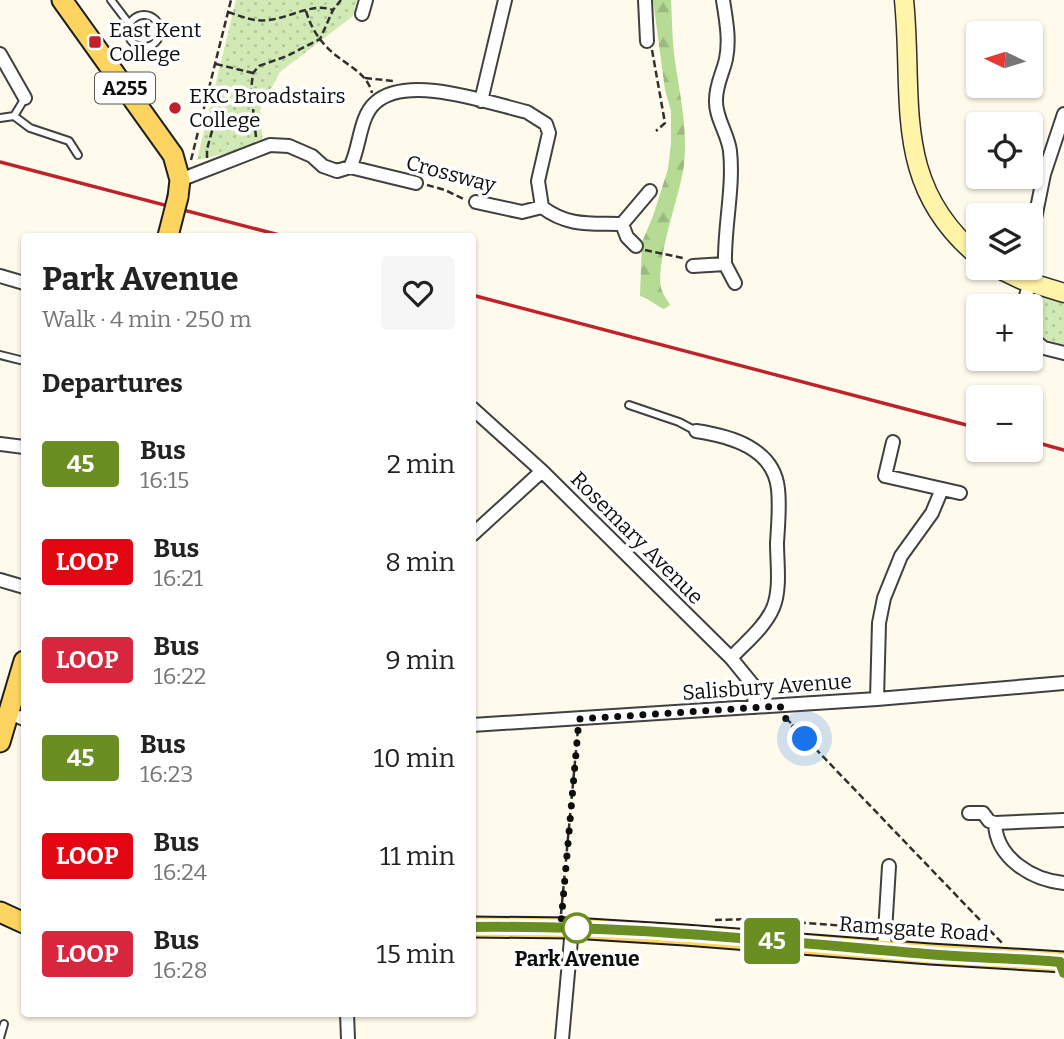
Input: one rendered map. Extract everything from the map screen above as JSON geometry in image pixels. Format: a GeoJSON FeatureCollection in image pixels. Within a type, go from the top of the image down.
{"type":"FeatureCollection","features":[{"type":"Feature","properties":{"kind":"main road","name":"A255"},"geometry":{"type":"LineString","coordinates":[[62,0],[173,155],[183,184]]}},
{"type":"Feature","properties":{"kind":"main road"},"geometry":{"type":"LineString","coordinates":[[169,233],[183,184]]}},
{"type":"Feature","properties":{"kind":"main road"},"geometry":{"type":"LineString","coordinates":[[0,742],[13,718],[21,677]]}},
{"type":"Feature","properties":{"kind":"main road"},"geometry":{"type":"LineString","coordinates":[[0,912],[21,923]]}},
{"type":"Feature","properties":{"kind":"main road"},"geometry":{"type":"LineString","coordinates":[[0,926],[21,925]]}},
{"type":"Feature","properties":{"kind":"main road","name":"Ramsgate Road"},"geometry":{"type":"LineString","coordinates":[[476,927],[567,928],[1017,958],[1063,965]]}},
{"type":"Feature","properties":{"kind":"street"},"geometry":{"type":"LineString","coordinates":[[362,14],[366,0]]}},
{"type":"Feature","properties":{"kind":"street"},"geometry":{"type":"LineString","coordinates":[[481,101],[505,0]]}},
{"type":"Feature","properties":{"kind":"street"},"geometry":{"type":"LineString","coordinates":[[645,0],[647,41]]}},
{"type":"Feature","properties":{"kind":"street"},"geometry":{"type":"LineString","coordinates":[[723,0],[728,50],[726,63],[717,83],[715,104],[730,151],[724,237],[725,264],[735,283]]}},
{"type":"Feature","properties":{"kind":"street"},"geometry":{"type":"LineString","coordinates":[[904,0],[909,125],[915,159],[932,201],[945,221],[966,243]]}},
{"type":"Feature","properties":{"kind":"street"},"geometry":{"type":"LineString","coordinates":[[0,54],[25,98]]}},
{"type":"Feature","properties":{"kind":"street"},"geometry":{"type":"LineString","coordinates":[[350,167],[356,156],[360,131],[374,103],[389,94],[410,89],[428,89],[527,112],[546,124],[549,133],[538,181],[542,207],[556,218],[582,224],[622,224],[650,191]]}},
{"type":"Feature","properties":{"kind":"street"},"geometry":{"type":"LineString","coordinates":[[1038,203],[1047,163],[1064,114]]}},
{"type":"Feature","properties":{"kind":"street","name":"Crossway"},"geometry":{"type":"LineString","coordinates":[[183,184],[209,170],[270,145],[289,146],[337,171],[350,167],[416,183]]}},
{"type":"Feature","properties":{"kind":"street","name":"Crossway"},"geometry":{"type":"LineString","coordinates":[[476,202],[522,212],[542,207]]}},
{"type":"Feature","properties":{"kind":"street"},"geometry":{"type":"LineString","coordinates":[[622,224],[627,237],[636,246]]}},
{"type":"Feature","properties":{"kind":"street"},"geometry":{"type":"LineString","coordinates":[[693,266],[725,264]]}},
{"type":"Feature","properties":{"kind":"street"},"geometry":{"type":"LineString","coordinates":[[0,276],[21,282]]}},
{"type":"Feature","properties":{"kind":"street"},"geometry":{"type":"LineString","coordinates":[[1033,280],[1064,293]]}},
{"type":"Feature","properties":{"kind":"street"},"geometry":{"type":"LineString","coordinates":[[1043,347],[1064,353]]}},
{"type":"Feature","properties":{"kind":"street","name":"Rosemary Avenue"},"geometry":{"type":"LineString","coordinates":[[476,412],[542,471],[731,658],[753,685],[755,707]]}},
{"type":"Feature","properties":{"kind":"street"},"geometry":{"type":"LineString","coordinates":[[696,431],[726,436],[753,449],[765,460],[778,487],[777,581],[774,606],[768,618],[731,658]]}},
{"type":"Feature","properties":{"kind":"street"},"geometry":{"type":"LineString","coordinates":[[893,442],[885,475],[960,493]]}},
{"type":"Feature","properties":{"kind":"street"},"geometry":{"type":"LineString","coordinates":[[0,444],[21,447]]}},
{"type":"Feature","properties":{"kind":"street"},"geometry":{"type":"LineString","coordinates":[[476,531],[542,471]]}},
{"type":"Feature","properties":{"kind":"street"},"geometry":{"type":"LineString","coordinates":[[877,699],[879,623],[884,598],[901,556],[932,513],[942,489]]}},
{"type":"Feature","properties":{"kind":"street"},"geometry":{"type":"LineString","coordinates":[[0,580],[21,586]]}},
{"type":"Feature","properties":{"kind":"street","name":"Salisbury Avenue"},"geometry":{"type":"LineString","coordinates":[[476,725],[780,706],[1064,683]]}},
{"type":"Feature","properties":{"kind":"street"},"geometry":{"type":"LineString","coordinates":[[970,813],[983,813],[989,821],[995,823],[1064,820]]}},
{"type":"Feature","properties":{"kind":"street"},"geometry":{"type":"LineString","coordinates":[[995,823],[995,837],[1016,863],[1046,881],[1064,883]]}},
{"type":"Feature","properties":{"kind":"street"},"geometry":{"type":"LineString","coordinates":[[884,949],[889,864]]}},
{"type":"Feature","properties":{"kind":"street"},"geometry":{"type":"LineString","coordinates":[[562,1039],[567,928]]}},
{"type":"Feature","properties":{"kind":"street"},"geometry":{"type":"LineString","coordinates":[[347,1017],[348,1039]]}},
{"type":"Feature","properties":{"kind":"lane"},"geometry":{"type":"LineString","coordinates":[[111,0],[130,25],[129,35],[135,44],[144,47],[158,40],[159,25],[152,18],[137,18],[130,25]]}},
{"type":"Feature","properties":{"kind":"lane"},"geometry":{"type":"LineString","coordinates":[[14,116],[25,98]]}},
{"type":"Feature","properties":{"kind":"lane"},"geometry":{"type":"LineString","coordinates":[[0,118],[14,116],[30,128],[69,141],[78,155]]}},
{"type":"Feature","properties":{"kind":"lane"},"geometry":{"type":"LineString","coordinates":[[0,355],[21,360]]}},
{"type":"Feature","properties":{"kind":"lane"},"geometry":{"type":"LineString","coordinates":[[629,405],[696,431]]}},
{"type":"Feature","properties":{"kind":"lane"},"geometry":{"type":"LineString","coordinates":[[0,1038],[4,1024]]}},
{"type":"Feature","properties":{"kind":"path"},"geometry":{"type":"LineString","coordinates":[[183,184],[191,162],[231,0]]}},
{"type":"Feature","properties":{"kind":"path"},"geometry":{"type":"LineString","coordinates":[[257,151],[251,90],[253,73],[259,66],[320,38],[333,10],[341,0]]}},
{"type":"Feature","properties":{"kind":"path"},"geometry":{"type":"LineString","coordinates":[[228,12],[253,20],[269,20],[324,7],[333,10]]}},
{"type":"Feature","properties":{"kind":"path"},"geometry":{"type":"LineString","coordinates":[[306,11],[310,24],[332,53],[365,78]]}},
{"type":"Feature","properties":{"kind":"path"},"geometry":{"type":"LineString","coordinates":[[647,41],[654,55],[657,88],[664,113],[665,123],[656,131]]}},
{"type":"Feature","properties":{"kind":"path"},"geometry":{"type":"LineString","coordinates":[[215,64],[253,73]]}},
{"type":"Feature","properties":{"kind":"path"},"geometry":{"type":"LineString","coordinates":[[209,170],[207,149],[216,117]]}},
{"type":"Feature","properties":{"kind":"path","name":"Crossway"},"geometry":{"type":"LineString","coordinates":[[416,183],[476,202]]}},
{"type":"Feature","properties":{"kind":"path"},"geometry":{"type":"LineString","coordinates":[[636,246],[688,260],[693,266]]}},
{"type":"Feature","properties":{"kind":"path"},"geometry":{"type":"LineString","coordinates":[[780,706],[786,719],[1017,958]]}},
{"type":"Feature","properties":{"kind":"path"},"geometry":{"type":"LineString","coordinates":[[567,928],[579,719]]}},
{"type":"Feature","properties":{"kind":"green space"},"geometry":{"type":"Polygon","coordinates":[[[236,0],[357,0],[353,16],[280,72],[260,110],[263,145],[197,160],[236,0]]]}},
{"type":"Feature","properties":{"kind":"green space"},"geometry":{"type":"Polygon","coordinates":[[[653,0],[671,0],[674,54],[685,137],[682,178],[661,265],[662,291],[670,305],[664,309],[640,296],[642,242],[668,169],[671,143],[671,111],[665,90],[653,0]]]}},
{"type":"Feature","properties":{"kind":"green space"},"geometry":{"type":"Polygon","coordinates":[[[1043,297],[1064,301],[1064,345],[1043,339],[1043,297]]]}},
{"type":"Feature","properties":{"kind":"railway"},"geometry":{"type":"LineString","coordinates":[[0,162],[272,233]]}},
{"type":"Feature","properties":{"kind":"railway"},"geometry":{"type":"LineString","coordinates":[[476,296],[966,425]]}},
{"type":"Feature","properties":{"kind":"railway"},"geometry":{"type":"LineString","coordinates":[[1043,444],[1064,450]]}},
{"type":"Feature","properties":{"kind":"bus line","name":"45"},"geometry":{"type":"LineString","coordinates":[[476,927],[572,928],[685,934],[930,954],[1017,958],[1060,962],[1064,973]]}},
{"type":"Feature","properties":{"kind":"place","name":"East Kent College"},"geometry":{"type":"Point","coordinates":[95,42]}},
{"type":"Feature","properties":{"kind":"place","name":"EKC Broadstairs College"},"geometry":{"type":"Point","coordinates":[175,108]}},
{"type":"Feature","properties":{"kind":"place","name":"Park Avenue"},"geometry":{"type":"Point","coordinates":[577,928]}},
{"type":"Feature","properties":{"kind":"route"},"geometry":{"type":"LineString","coordinates":[[577,928],[561,928],[561,923],[579,719],[780,706],[786,719],[805,739]]}}]}
